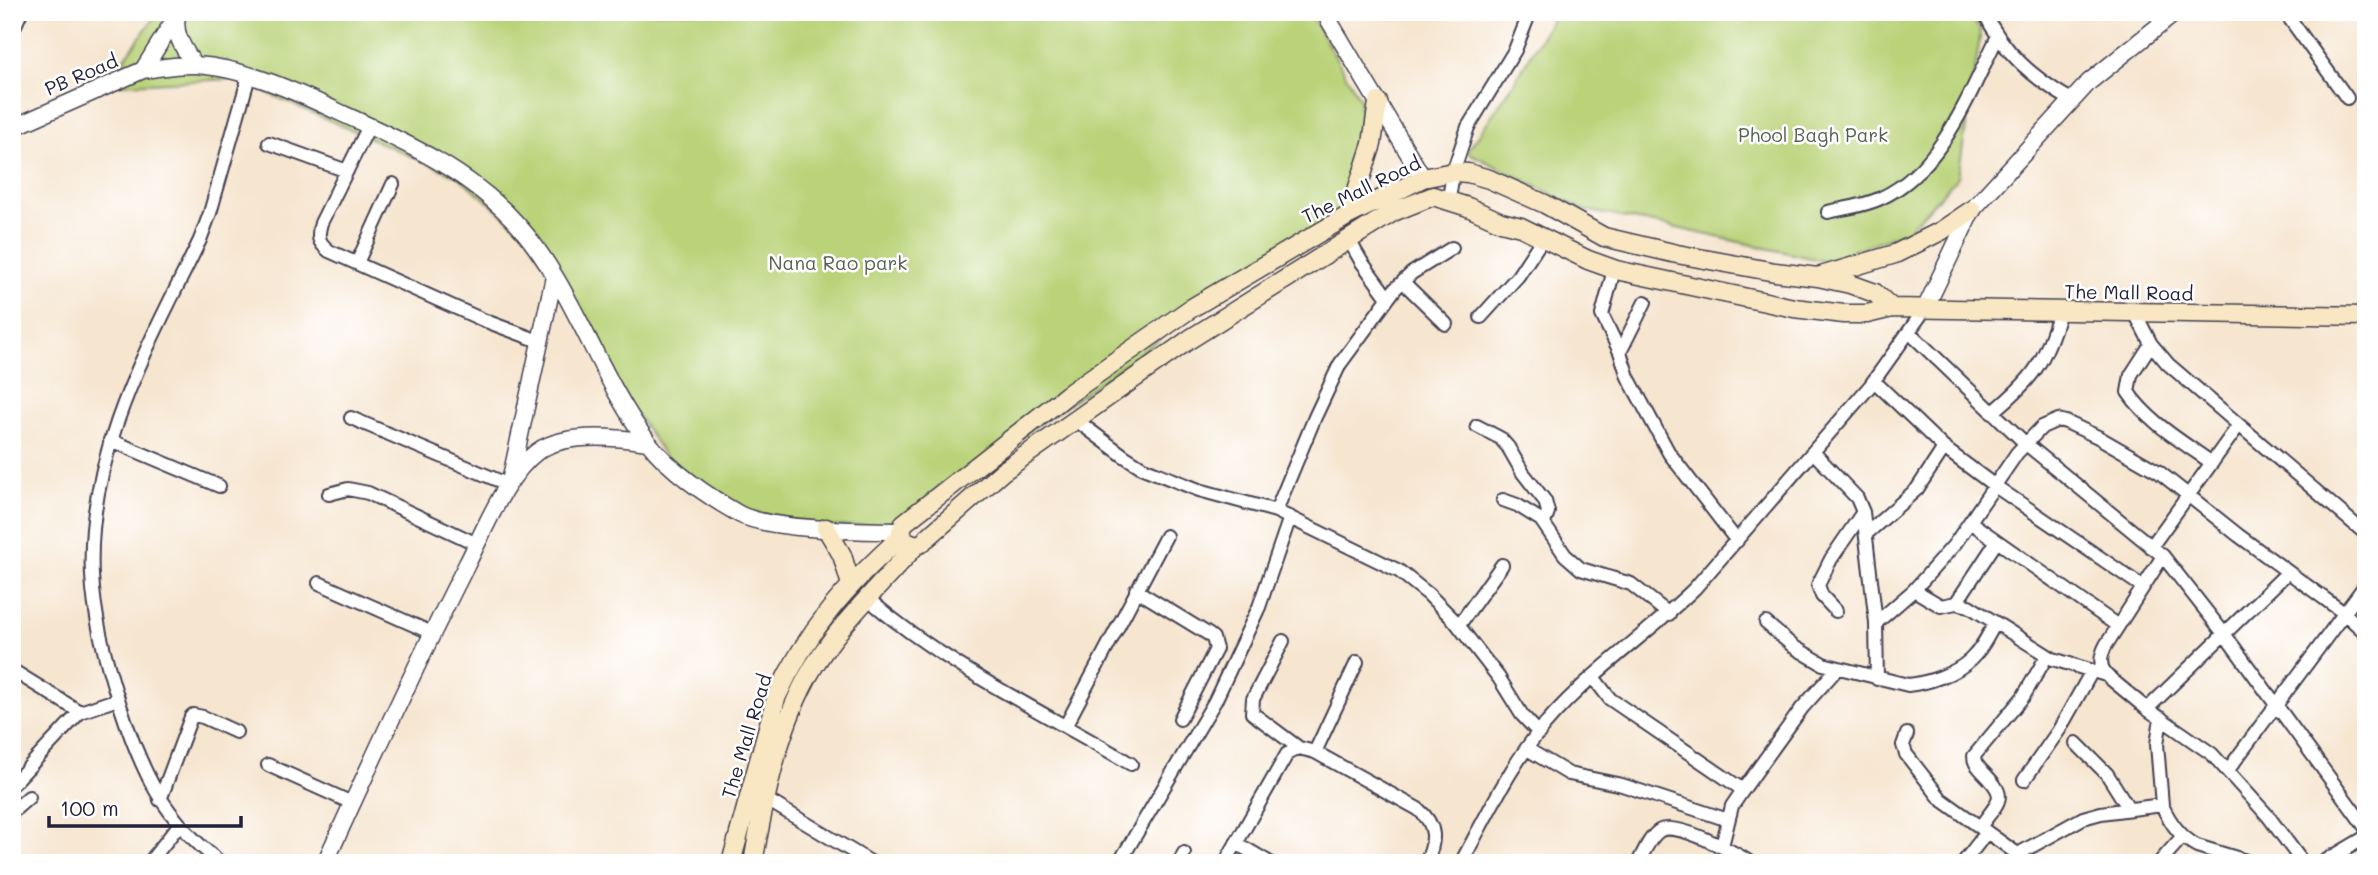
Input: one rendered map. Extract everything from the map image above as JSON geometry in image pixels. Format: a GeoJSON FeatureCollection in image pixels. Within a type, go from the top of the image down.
{"type":"FeatureCollection","features":[{"type":"Feature","properties":{"kind":"main road"},"geometry":{"type":"LineString","coordinates":[[1349,215],[1372,145],[1378,102]]}},
{"type":"Feature","properties":{"kind":"main road","name":"The Mall Road"},"geometry":{"type":"LineString","coordinates":[[731,863],[807,678],[825,650],[868,599],[911,534],[1067,395],[1190,309],[1349,215],[1423,178],[1453,172],[1468,173],[1489,179],[1545,204],[1604,237],[1677,254],[1818,277],[1875,293],[1892,308]]}},
{"type":"Feature","properties":{"kind":"main road"},"geometry":{"type":"LineString","coordinates":[[1423,178],[1441,197]]}},
{"type":"Feature","properties":{"kind":"main road","name":"The Mall Road"},"geometry":{"type":"LineString","coordinates":[[753,863],[758,794],[776,698],[805,641],[861,572],[911,534],[1190,339],[1393,212],[1441,197],[1614,270],[1794,308],[1844,314],[1867,314],[1892,308],[2366,316]]}},
{"type":"Feature","properties":{"kind":"main road"},"geometry":{"type":"LineString","coordinates":[[1818,277],[1895,254],[1941,231],[1972,210]]}},
{"type":"Feature","properties":{"kind":"main road"},"geometry":{"type":"LineString","coordinates":[[827,528],[842,555],[851,584]]}},
{"type":"Feature","properties":{"kind":"street"},"geometry":{"type":"LineString","coordinates":[[12,32],[21,12]]}},
{"type":"Feature","properties":{"kind":"street"},"geometry":{"type":"LineString","coordinates":[[1324,12],[1423,178]]}},
{"type":"Feature","properties":{"kind":"street"},"geometry":{"type":"LineString","coordinates":[[1441,197],[1453,172],[1468,127],[1509,61],[1530,12]]}},
{"type":"Feature","properties":{"kind":"street"},"geometry":{"type":"LineString","coordinates":[[1984,12],[1997,38],[2009,52],[2041,82],[2071,100]]}},
{"type":"Feature","properties":{"kind":"street"},"geometry":{"type":"LineString","coordinates":[[1461,863],[1539,733],[1575,692],[1668,614],[1737,541],[1874,381],[1925,309],[1972,210],[2089,82],[2176,12]]}},
{"type":"Feature","properties":{"kind":"street"},"geometry":{"type":"LineString","coordinates":[[2285,12],[2347,98]]}},
{"type":"Feature","properties":{"kind":"street"},"geometry":{"type":"LineString","coordinates":[[178,14],[176,22],[181,43],[194,65]]}},
{"type":"Feature","properties":{"kind":"street","name":"PB Road"},"geometry":{"type":"LineString","coordinates":[[12,128],[143,70],[178,14]]}},
{"type":"Feature","properties":{"kind":"street"},"geometry":{"type":"LineString","coordinates":[[1828,212],[1877,200],[1906,184],[1921,170],[1961,111],[1997,38]]}},
{"type":"Feature","properties":{"kind":"street"},"geometry":{"type":"LineString","coordinates":[[143,70],[194,65],[249,76],[315,101],[437,159],[477,186],[518,225],[554,277],[648,442],[674,469],[741,515],[760,521],[911,534]]}},
{"type":"Feature","properties":{"kind":"street"},"geometry":{"type":"LineString","coordinates":[[221,863],[179,825],[160,800],[134,747],[100,637],[92,576],[92,532],[110,440],[122,406],[203,231],[249,76]]}},
{"type":"Feature","properties":{"kind":"street"},"geometry":{"type":"LineString","coordinates":[[369,126],[321,223],[318,239],[329,251],[483,320],[539,341]]}},
{"type":"Feature","properties":{"kind":"street"},"geometry":{"type":"LineString","coordinates":[[269,143],[347,171]]}},
{"type":"Feature","properties":{"kind":"street"},"geometry":{"type":"LineString","coordinates":[[357,263],[393,184]]}},
{"type":"Feature","properties":{"kind":"street"},"geometry":{"type":"LineString","coordinates":[[1481,317],[1518,276],[1543,239]]}},
{"type":"Feature","properties":{"kind":"street"},"geometry":{"type":"LineString","coordinates":[[1349,240],[1388,298]]}},
{"type":"Feature","properties":{"kind":"street"},"geometry":{"type":"LineString","coordinates":[[1276,511],[1328,387],[1340,365],[1388,298],[1403,282],[1412,273],[1452,248]]}},
{"type":"Feature","properties":{"kind":"street"},"geometry":{"type":"LineString","coordinates":[[1614,270],[1602,315],[1637,396],[1669,453],[1737,541]]}},
{"type":"Feature","properties":{"kind":"street"},"geometry":{"type":"LineString","coordinates":[[510,484],[554,277]]}},
{"type":"Feature","properties":{"kind":"street"},"geometry":{"type":"LineString","coordinates":[[1403,282],[1446,324]]}},
{"type":"Feature","properties":{"kind":"street"},"geometry":{"type":"LineString","coordinates":[[1620,352],[1645,302]]}},
{"type":"Feature","properties":{"kind":"street"},"geometry":{"type":"LineString","coordinates":[[1992,414],[2034,375],[2045,356],[2060,312]]}},
{"type":"Feature","properties":{"kind":"street"},"geometry":{"type":"LineString","coordinates":[[2135,313],[2151,344],[2168,364],[2366,534]]}},
{"type":"Feature","properties":{"kind":"street"},"geometry":{"type":"LineString","coordinates":[[1909,332],[1992,414],[2163,556],[2225,635],[2366,828]]}},
{"type":"Feature","properties":{"kind":"street"},"geometry":{"type":"LineString","coordinates":[[2151,344],[2131,375],[2128,392],[2139,406],[2212,463]]}},
{"type":"Feature","properties":{"kind":"street"},"geometry":{"type":"LineString","coordinates":[[1874,381],[1944,448],[1994,486],[2143,587]]}},
{"type":"Feature","properties":{"kind":"street"},"geometry":{"type":"LineString","coordinates":[[351,418],[510,484]]}},
{"type":"Feature","properties":{"kind":"street"},"geometry":{"type":"LineString","coordinates":[[1076,420],[1143,468],[1199,490],[1276,511],[1399,571],[1429,594],[1459,625],[1499,678],[1522,715],[1539,733]]}},
{"type":"Feature","properties":{"kind":"street"},"geometry":{"type":"LineString","coordinates":[[1875,623],[1914,590],[1954,545],[2025,443],[2050,422],[2066,422],[2132,455],[2189,495],[2344,613],[2366,633]]}},
{"type":"Feature","properties":{"kind":"street"},"geometry":{"type":"LineString","coordinates":[[2151,547],[2239,425]]}},
{"type":"Feature","properties":{"kind":"street"},"geometry":{"type":"LineString","coordinates":[[1478,426],[1493,433],[1508,447],[1523,473],[1545,501],[1548,512],[1544,523]]}},
{"type":"Feature","properties":{"kind":"street"},"geometry":{"type":"LineString","coordinates":[[325,863],[432,633],[477,544],[510,484],[525,463],[539,451],[555,443],[610,437],[648,442]]}},
{"type":"Feature","properties":{"kind":"street"},"geometry":{"type":"LineString","coordinates":[[110,440],[219,486]]}},
{"type":"Feature","properties":{"kind":"street"},"geometry":{"type":"LineString","coordinates":[[1866,534],[1917,489],[1944,448]]}},
{"type":"Feature","properties":{"kind":"street"},"geometry":{"type":"LineString","coordinates":[[1813,452],[1857,498],[1863,512],[1875,623],[1877,679]]}},
{"type":"Feature","properties":{"kind":"street"},"geometry":{"type":"LineString","coordinates":[[329,494],[348,489],[368,493],[477,544]]}},
{"type":"Feature","properties":{"kind":"street"},"geometry":{"type":"LineString","coordinates":[[1503,500],[1523,508],[1544,523],[1573,563],[1581,569],[1631,584],[1668,614]]}},
{"type":"Feature","properties":{"kind":"street"},"geometry":{"type":"LineString","coordinates":[[1836,611],[1822,596],[1818,584],[1831,559],[1863,512]]}},
{"type":"Feature","properties":{"kind":"street"},"geometry":{"type":"LineString","coordinates":[[1119,863],[1215,701],[1259,607],[1290,517]]}},
{"type":"Feature","properties":{"kind":"street"},"geometry":{"type":"LineString","coordinates":[[1970,522],[2118,626]]}},
{"type":"Feature","properties":{"kind":"street"},"geometry":{"type":"LineString","coordinates":[[1066,725],[1166,536]]}},
{"type":"Feature","properties":{"kind":"street"},"geometry":{"type":"LineString","coordinates":[[1956,603],[1997,541]]}},
{"type":"Feature","properties":{"kind":"street"},"geometry":{"type":"LineString","coordinates":[[2106,675],[2101,661],[2102,652],[2163,556]]}},
{"type":"Feature","properties":{"kind":"street"},"geometry":{"type":"LineString","coordinates":[[1459,625],[1502,565]]}},
{"type":"Feature","properties":{"kind":"street"},"geometry":{"type":"LineString","coordinates":[[2147,709],[2288,572]]}},
{"type":"Feature","properties":{"kind":"street"},"geometry":{"type":"LineString","coordinates":[[319,583],[432,633]]}},
{"type":"Feature","properties":{"kind":"street"},"geometry":{"type":"LineString","coordinates":[[2228,770],[2366,584]]}},
{"type":"Feature","properties":{"kind":"street"},"geometry":{"type":"LineString","coordinates":[[1136,590],[1208,634],[1216,644],[1216,649],[1180,719]]}},
{"type":"Feature","properties":{"kind":"street"},"geometry":{"type":"LineString","coordinates":[[1914,590],[1941,606],[1956,603],[1969,606],[2047,656],[2064,664],[2106,675],[2147,709],[2212,754],[2268,816],[2303,863]]}},
{"type":"Feature","properties":{"kind":"street"},"geometry":{"type":"LineString","coordinates":[[868,599],[926,645],[1131,764]]}},
{"type":"Feature","properties":{"kind":"street"},"geometry":{"type":"LineString","coordinates":[[1766,623],[1809,657],[1837,670],[1908,685],[1919,684],[1955,670],[1971,659],[1995,623]]}},
{"type":"Feature","properties":{"kind":"street"},"geometry":{"type":"LineString","coordinates":[[1283,641],[1253,699],[1252,713],[1299,748],[1315,752],[1418,809],[1432,825],[1434,837],[1433,849],[1426,863]]}},
{"type":"Feature","properties":{"kind":"street"},"geometry":{"type":"LineString","coordinates":[[1963,863],[1996,805],[2000,791],[1975,764],[1973,756],[2023,697],[2047,656]]}},
{"type":"Feature","properties":{"kind":"street"},"geometry":{"type":"LineString","coordinates":[[1315,752],[1357,662]]}},
{"type":"Feature","properties":{"kind":"street"},"geometry":{"type":"LineString","coordinates":[[12,670],[80,712]]}},
{"type":"Feature","properties":{"kind":"street"},"geometry":{"type":"LineString","coordinates":[[1722,846],[1732,806],[1742,790],[1802,708],[1837,670]]}},
{"type":"Feature","properties":{"kind":"street"},"geometry":{"type":"LineString","coordinates":[[2024,780],[2059,730],[2092,671]]}},
{"type":"Feature","properties":{"kind":"street"},"geometry":{"type":"LineString","coordinates":[[1593,677],[1611,699],[1742,790]]}},
{"type":"Feature","properties":{"kind":"street"},"geometry":{"type":"LineString","coordinates":[[12,785],[80,712],[118,699]]}},
{"type":"Feature","properties":{"kind":"street"},"geometry":{"type":"LineString","coordinates":[[160,800],[193,715],[236,732]]}},
{"type":"Feature","properties":{"kind":"street"},"geometry":{"type":"LineString","coordinates":[[2161,718],[2157,744],[2162,804],[2167,816],[2182,837],[2197,846],[2253,863]]}},
{"type":"Feature","properties":{"kind":"street"},"geometry":{"type":"LineString","coordinates":[[1907,734],[1903,741],[1903,750],[1941,799],[2030,863]]}},
{"type":"Feature","properties":{"kind":"street"},"geometry":{"type":"LineString","coordinates":[[2076,743],[2107,774],[2129,808]]}},
{"type":"Feature","properties":{"kind":"street"},"geometry":{"type":"LineString","coordinates":[[1225,863],[1287,754],[1299,748]]}},
{"type":"Feature","properties":{"kind":"street"},"geometry":{"type":"LineString","coordinates":[[1527,749],[1569,774],[1622,785],[1728,820]]}},
{"type":"Feature","properties":{"kind":"street"},"geometry":{"type":"LineString","coordinates":[[268,765],[352,803]]}},
{"type":"Feature","properties":{"kind":"street"},"geometry":{"type":"LineString","coordinates":[[758,794],[872,863]]}},
{"type":"Feature","properties":{"kind":"street"},"geometry":{"type":"LineString","coordinates":[[12,812],[29,797]]}},
{"type":"Feature","properties":{"kind":"street"},"geometry":{"type":"LineString","coordinates":[[2018,854],[2083,818],[2162,804]]}},
{"type":"Feature","properties":{"kind":"street"},"geometry":{"type":"LineString","coordinates":[[149,863],[179,825]]}},
{"type":"Feature","properties":{"kind":"street"},"geometry":{"type":"LineString","coordinates":[[1638,863],[1652,838],[1667,828],[1722,846],[1751,863]]}},
{"type":"Feature","properties":{"kind":"street"},"geometry":{"type":"LineString","coordinates":[[2159,863],[2182,837]]}},
{"type":"Feature","properties":{"kind":"street"},"geometry":{"type":"LineString","coordinates":[[2322,863],[2366,837]]}},
{"type":"Feature","properties":{"kind":"street"},"geometry":{"type":"LineString","coordinates":[[1236,843],[1270,863]]}},
{"type":"Feature","properties":{"kind":"green space","name":"Nana Rao park"},"geometry":{"type":"Polygon","coordinates":[[[158,12],[1309,12],[1360,99],[1359,163],[1341,209],[901,524],[825,527],[735,509],[669,463],[611,375],[527,235],[459,177],[235,79],[106,85],[158,12]]]}},
{"type":"Feature","properties":{"kind":"green space","name":"Phool Bagh Park"},"geometry":{"type":"Polygon","coordinates":[[[1556,12],[1968,12],[1981,32],[1958,177],[1907,231],[1824,261],[1584,210],[1467,152],[1514,83],[1556,12]]]}}]}
